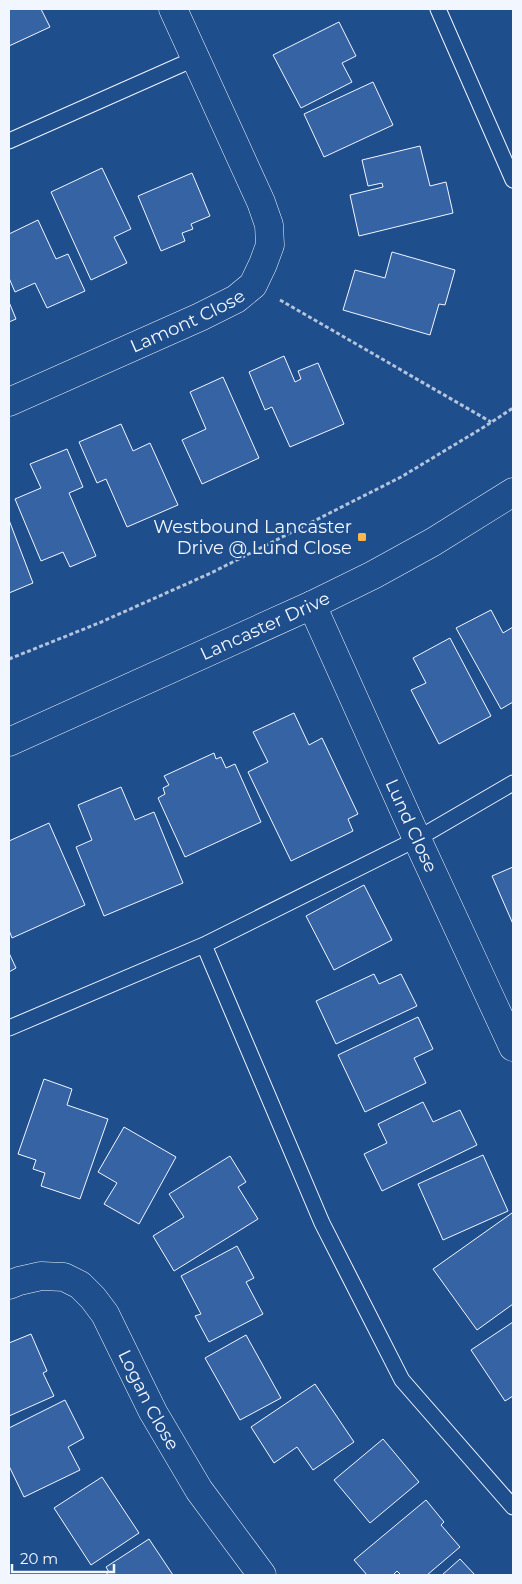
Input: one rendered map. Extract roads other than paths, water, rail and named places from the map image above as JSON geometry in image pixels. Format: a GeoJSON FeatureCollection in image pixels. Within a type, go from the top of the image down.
{"type":"FeatureCollection","features":[{"type":"Feature","properties":{"kind":"street","name":"Lamont Close"},"geometry":{"type":"LineString","coordinates":[[9,402],[200,317],[236,299],[254,285],[263,264],[270,245],[269,225],[261,202],[194,59],[173,9]]}},
{"type":"Feature","properties":{"kind":"street","name":"Lancaster Drive"},"geometry":{"type":"LineString","coordinates":[[9,742],[312,605],[373,575],[433,542],[513,492]]}},
{"type":"Feature","properties":{"kind":"street","name":"Lund Close"},"geometry":{"type":"LineString","coordinates":[[312,605],[513,1047]]}},
{"type":"Feature","properties":{"kind":"street","name":"Logan Close"},"geometry":{"type":"LineString","coordinates":[[9,1285],[41,1276],[64,1276],[80,1285],[93,1298],[105,1314],[153,1412],[198,1490],[262,1575]]}},
{"type":"Feature","properties":{"kind":"lane"},"geometry":{"type":"LineString","coordinates":[[438,9],[513,180]]}},
{"type":"Feature","properties":{"kind":"lane"},"geometry":{"type":"LineString","coordinates":[[9,141],[194,59]]}},
{"type":"Feature","properties":{"kind":"lane"},"geometry":{"type":"LineString","coordinates":[[9,1028],[204,945],[418,839],[513,783]]}},
{"type":"Feature","properties":{"kind":"lane"},"geometry":{"type":"LineString","coordinates":[[204,945],[322,1223],[402,1380],[513,1507]]}},
{"type":"Feature","properties":{"kind":"place","name":"Westbound Lancaster Drive @ Lund Close"},"geometry":{"type":"Point","coordinates":[362,537]}}]}
